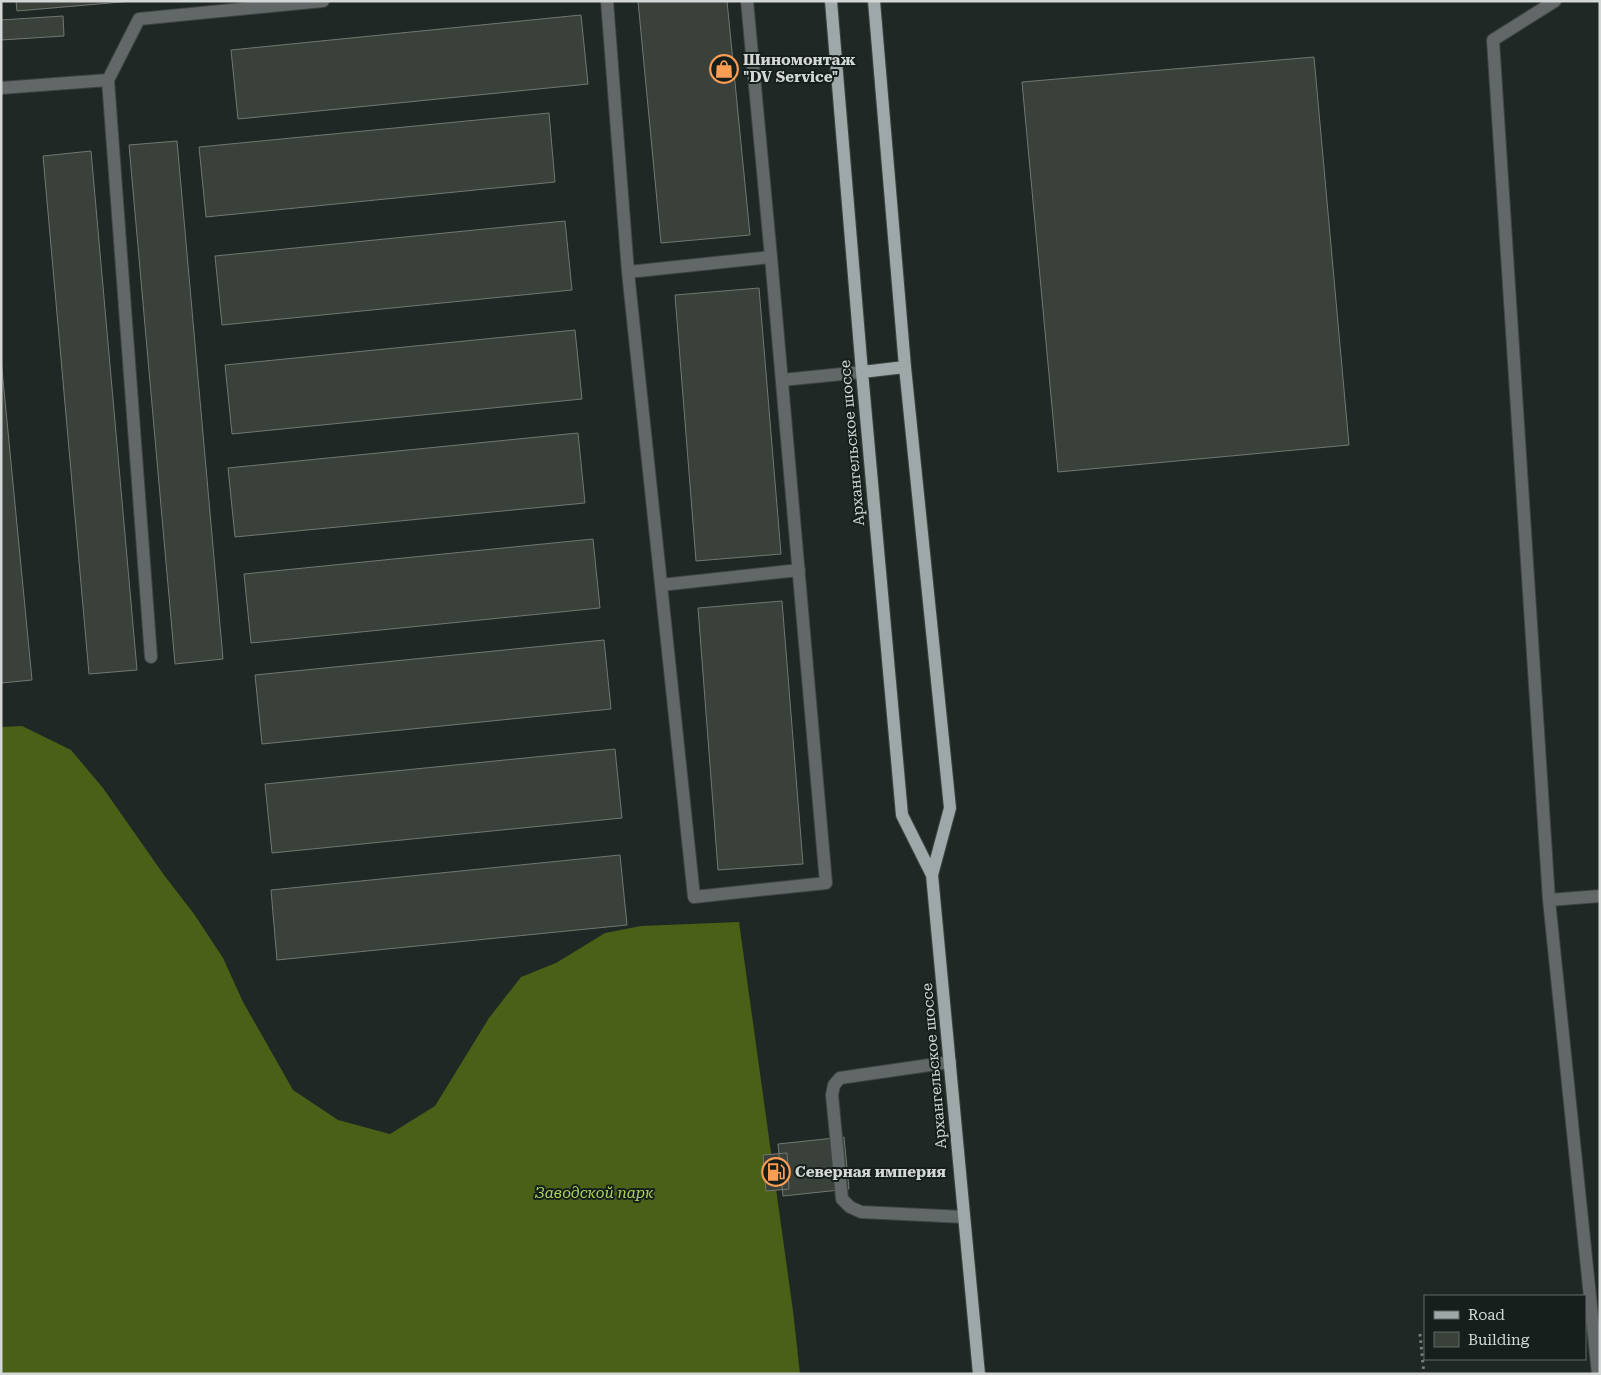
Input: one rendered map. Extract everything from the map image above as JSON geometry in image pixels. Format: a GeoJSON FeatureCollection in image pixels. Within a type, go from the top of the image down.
{"type":"FeatureCollection","features":[{"type":"Feature","properties":{"kind":"main road","name":"Архангельское шоссе"},"geometry":{"type":"LineString","coordinates":[[831,1],[902,815],[932,874]]}},
{"type":"Feature","properties":{"kind":"main road","name":"Архангельское шоссе"},"geometry":{"type":"LineString","coordinates":[[874,1],[905,368],[950,808],[932,874],[979,1374]]}},
{"type":"Feature","properties":{"kind":"main road"},"geometry":{"type":"LineString","coordinates":[[862,372],[905,368]]}},
{"type":"Feature","properties":{"kind":"lane"},"geometry":{"type":"LineString","coordinates":[[151,657],[108,80],[139,18],[323,1]]}},
{"type":"Feature","properties":{"kind":"lane"},"geometry":{"type":"LineString","coordinates":[[606,1],[628,272],[694,897],[826,884],[772,257],[747,1]]}},
{"type":"Feature","properties":{"kind":"lane"},"geometry":{"type":"LineString","coordinates":[[1555,1],[1493,40],[1549,900],[1598,1374]]}},
{"type":"Feature","properties":{"kind":"lane"},"geometry":{"type":"LineString","coordinates":[[1,88],[108,80]]}},
{"type":"Feature","properties":{"kind":"lane"},"geometry":{"type":"LineString","coordinates":[[628,272],[772,257]]}},
{"type":"Feature","properties":{"kind":"lane"},"geometry":{"type":"LineString","coordinates":[[782,380],[862,372]]}},
{"type":"Feature","properties":{"kind":"lane"},"geometry":{"type":"LineString","coordinates":[[661,585],[799,570]]}},
{"type":"Feature","properties":{"kind":"lane"},"geometry":{"type":"LineString","coordinates":[[1549,900],[1600,896]]}},
{"type":"Feature","properties":{"kind":"lane"},"geometry":{"type":"LineString","coordinates":[[950,1062],[840,1078],[834,1085],[832,1095],[842,1199],[850,1207],[861,1212],[964,1217]]}},
{"type":"Feature","properties":{"kind":"path"},"geometry":{"type":"LineString","coordinates":[[1420,1334],[1424,1374]]}},
{"type":"Feature","properties":{"kind":"green space","name":"Заводской парк"},"geometry":{"type":"Polygon","coordinates":[[[22,726],[71,750],[103,788],[194,914],[223,958],[243,1002],[293,1090],[338,1120],[390,1134],[435,1106],[489,1018],[521,977],[556,963],[605,933],[641,926],[739,922],[800,1374],[1,1374],[1,727],[22,726]]]}},
{"type":"Feature","properties":{"kind":"building"},"geometry":{"type":"Polygon","coordinates":[[[16,1],[133,1],[17,11],[16,1]]]}},
{"type":"Feature","properties":{"kind":"building"},"geometry":{"type":"Polygon","coordinates":[[[638,1],[727,1],[750,235],[661,243],[638,1]]]}},
{"type":"Feature","properties":{"kind":"building"},"geometry":{"type":"Polygon","coordinates":[[[581,15],[588,84],[238,119],[231,50],[581,15]]]}},
{"type":"Feature","properties":{"kind":"building"},"geometry":{"type":"Polygon","coordinates":[[[63,16],[64,36],[1,40],[1,20],[63,16]]]}},
{"type":"Feature","properties":{"kind":"building"},"geometry":{"type":"Polygon","coordinates":[[[1314,57],[1349,445],[1058,472],[1022,82],[1314,57]]]}},
{"type":"Feature","properties":{"kind":"building"},"geometry":{"type":"Polygon","coordinates":[[[549,113],[555,182],[206,217],[199,147],[549,113]]]}},
{"type":"Feature","properties":{"kind":"building"},"geometry":{"type":"Polygon","coordinates":[[[177,141],[223,659],[175,664],[129,145],[177,141]]]}},
{"type":"Feature","properties":{"kind":"building"},"geometry":{"type":"Polygon","coordinates":[[[91,151],[137,670],[89,674],[43,156],[91,151]]]}},
{"type":"Feature","properties":{"kind":"building"},"geometry":{"type":"Polygon","coordinates":[[[565,221],[572,290],[222,325],[215,256],[565,221]]]}},
{"type":"Feature","properties":{"kind":"building"},"geometry":{"type":"Polygon","coordinates":[[[759,288],[781,554],[696,561],[675,295],[759,288]]]}},
{"type":"Feature","properties":{"kind":"building"},"geometry":{"type":"Polygon","coordinates":[[[575,330],[582,399],[232,434],[225,365],[575,330]]]}},
{"type":"Feature","properties":{"kind":"building"},"geometry":{"type":"Polygon","coordinates":[[[1,359],[32,680],[1,683],[1,359]]]}},
{"type":"Feature","properties":{"kind":"building"},"geometry":{"type":"Polygon","coordinates":[[[578,433],[585,503],[235,537],[228,468],[578,433]]]}},
{"type":"Feature","properties":{"kind":"building"},"geometry":{"type":"Polygon","coordinates":[[[593,539],[600,608],[251,643],[244,574],[593,539]]]}},
{"type":"Feature","properties":{"kind":"building"},"geometry":{"type":"Polygon","coordinates":[[[782,601],[803,864],[718,870],[698,608],[782,601]]]}},
{"type":"Feature","properties":{"kind":"building"},"geometry":{"type":"Polygon","coordinates":[[[604,640],[611,709],[262,744],[255,675],[604,640]]]}},
{"type":"Feature","properties":{"kind":"building"},"geometry":{"type":"Polygon","coordinates":[[[615,749],[622,818],[272,853],[265,784],[615,749]]]}},
{"type":"Feature","properties":{"kind":"building"},"geometry":{"type":"Polygon","coordinates":[[[620,855],[627,925],[277,960],[271,890],[620,855]]]}},
{"type":"Feature","properties":{"kind":"building"},"geometry":{"type":"Polygon","coordinates":[[[844,1137],[849,1189],[783,1196],[778,1144],[844,1137]]]}},
{"type":"Feature","properties":{"kind":"building","name":"Северная империя"},"geometry":{"type":"Polygon","coordinates":[[[787,1153],[789,1189],[766,1191],[763,1155],[787,1153]]]}},
{"type":"Feature","properties":{"kind":"place","name":"Шиномонтаж \"DV Service\""},"geometry":{"type":"Point","coordinates":[724,69]}},
{"type":"Feature","properties":{"kind":"place","name":"Северная империя"},"geometry":{"type":"Point","coordinates":[776,1172]}}]}
